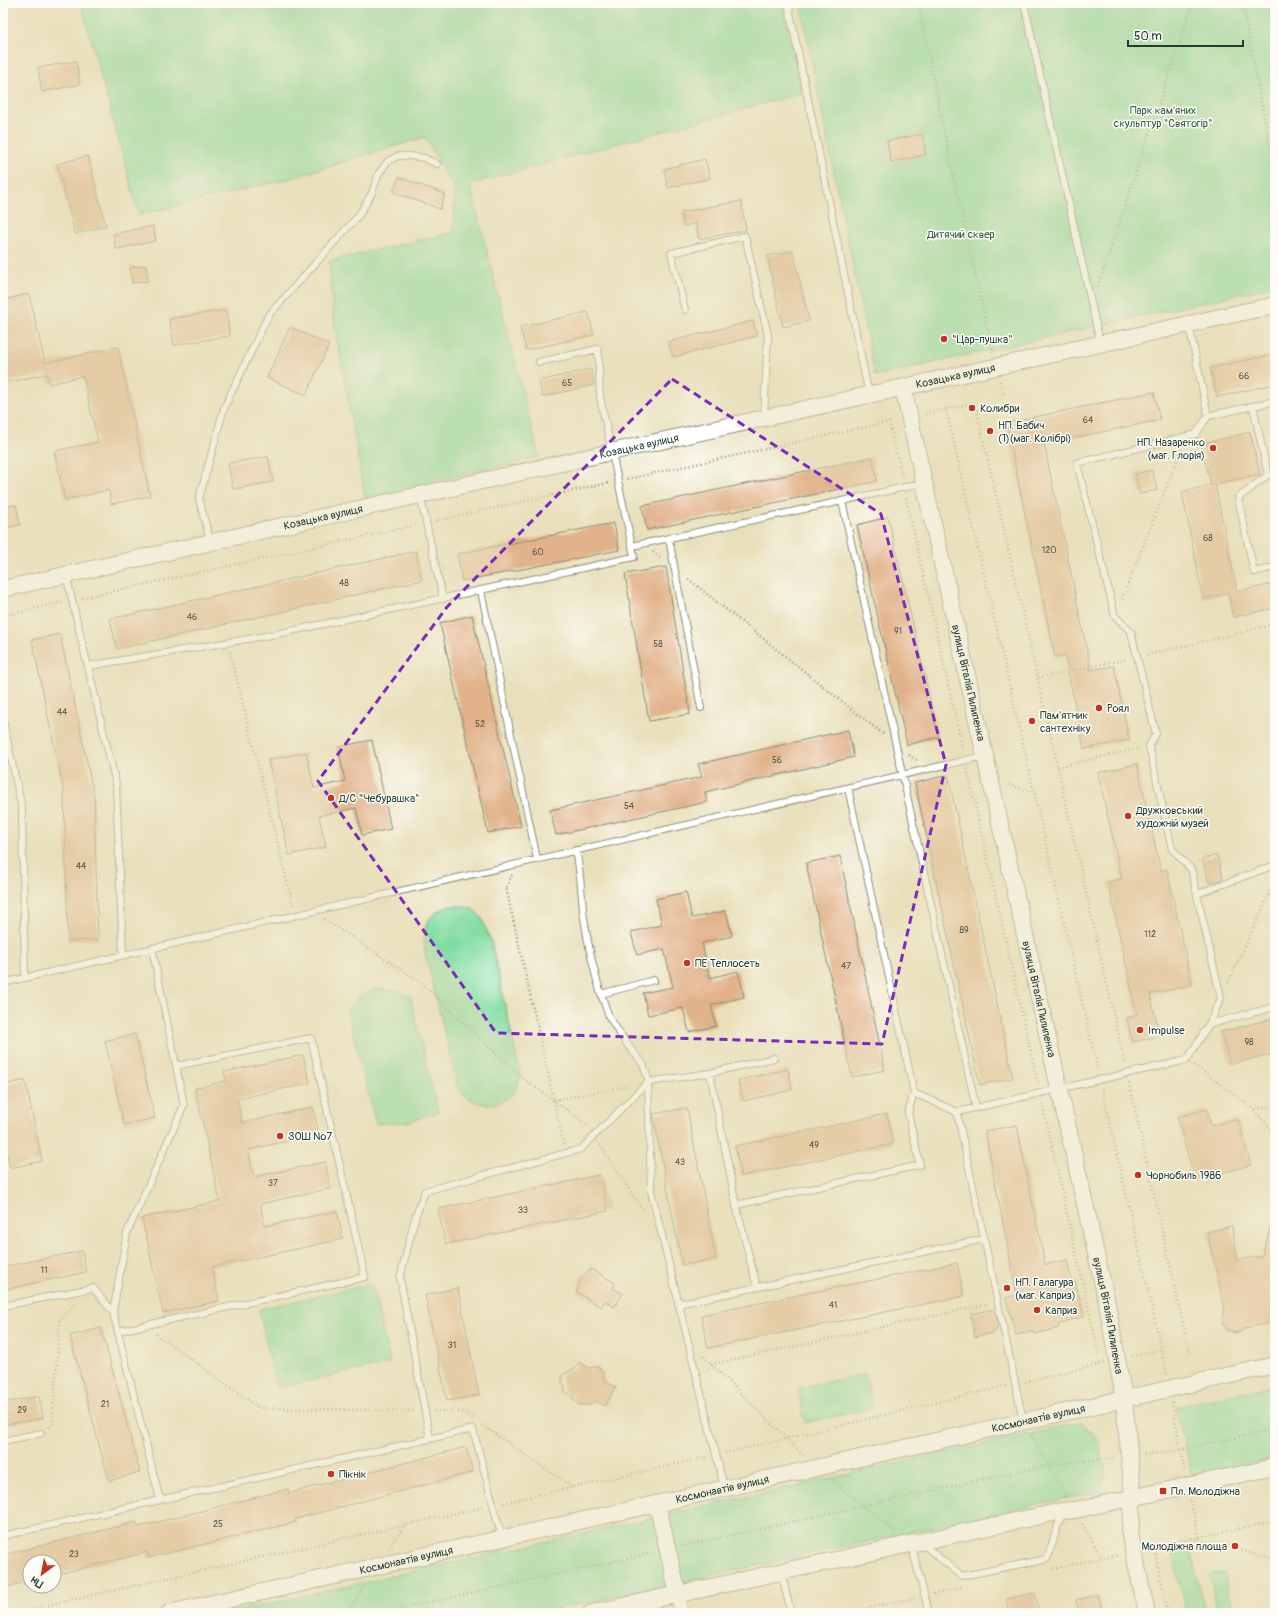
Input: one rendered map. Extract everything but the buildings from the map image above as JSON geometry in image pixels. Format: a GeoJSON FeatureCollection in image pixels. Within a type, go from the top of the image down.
{"type":"FeatureCollection","features":[{"type":"Feature","properties":{"kind":"street","name":"Козацька вулиця"},"geometry":{"type":"LineString","coordinates":[[3,589],[611,452],[1275,305]]}},
{"type":"Feature","properties":{"kind":"street","name":"вулиця Віталія Пилипенка"},"geometry":{"type":"LineString","coordinates":[[903,388],[1107,1303],[1124,1399],[1133,1497],[1130,1536],[1147,1613]]}},
{"type":"Feature","properties":{"kind":"street","name":"Космонавтів вулиця"},"geometry":{"type":"LineString","coordinates":[[169,1613],[1275,1365]]}},
{"type":"Feature","properties":{"kind":"street"},"geometry":{"type":"LineString","coordinates":[[600,1612],[1068,1510],[1275,1467]]}},
{"type":"Feature","properties":{"kind":"street"},"geometry":{"type":"LineString","coordinates":[[657,1504],[681,1613]]}},
{"type":"Feature","properties":{"kind":"lane"},"geometry":{"type":"LineString","coordinates":[[788,3],[869,396]]}},
{"type":"Feature","properties":{"kind":"lane"},"geometry":{"type":"LineString","coordinates":[[1024,3],[1101,344]]}},
{"type":"Feature","properties":{"kind":"lane"},"geometry":{"type":"LineString","coordinates":[[210,542],[199,499],[224,408],[268,316],[359,215],[372,193],[379,173],[388,161],[398,156],[410,156],[424,158],[437,164]]}},
{"type":"Feature","properties":{"kind":"lane"},"geometry":{"type":"LineString","coordinates":[[685,310],[671,253],[745,236],[768,336],[764,418]]}},
{"type":"Feature","properties":{"kind":"lane"},"geometry":{"type":"LineString","coordinates":[[1189,325],[1208,416]]}},
{"type":"Feature","properties":{"kind":"lane"},"geometry":{"type":"LineString","coordinates":[[88,666],[228,643],[481,591],[634,557],[600,397],[598,349],[539,362]]}},
{"type":"Feature","properties":{"kind":"lane"},"geometry":{"type":"LineString","coordinates":[[914,1093],[958,1112],[1040,1092],[1187,1060],[1209,1024],[1221,998],[1197,894],[1191,869],[1172,849],[1149,746],[1156,734],[1130,632],[1115,616],[1077,462],[1196,434],[1208,416],[1275,402]]}},
{"type":"Feature","properties":{"kind":"lane"},"geometry":{"type":"LineString","coordinates":[[1253,406],[1268,475],[1238,498],[1254,572],[1275,567]]}},
{"type":"Feature","properties":{"kind":"lane"},"geometry":{"type":"LineString","coordinates":[[632,546],[924,483]]}},
{"type":"Feature","properties":{"kind":"lane"},"geometry":{"type":"LineString","coordinates":[[420,495],[443,599]]}},
{"type":"Feature","properties":{"kind":"lane"},"geometry":{"type":"LineString","coordinates":[[842,501],[976,1108]]}},
{"type":"Feature","properties":{"kind":"lane"},"geometry":{"type":"LineString","coordinates":[[669,539],[701,708]]}},
{"type":"Feature","properties":{"kind":"lane"},"geometry":{"type":"LineString","coordinates":[[66,575],[116,784],[123,955]]}},
{"type":"Feature","properties":{"kind":"lane"},"geometry":{"type":"LineString","coordinates":[[481,591],[538,859]]}},
{"type":"Feature","properties":{"kind":"lane"},"geometry":{"type":"LineString","coordinates":[[3,720],[22,809],[25,978]]}},
{"type":"Feature","properties":{"kind":"lane"},"geometry":{"type":"LineString","coordinates":[[3,983],[985,756]]}},
{"type":"Feature","properties":{"kind":"lane"},"geometry":{"type":"LineString","coordinates":[[736,1205],[920,1165],[908,1112],[914,1093],[848,788]]}},
{"type":"Feature","properties":{"kind":"lane"},"geometry":{"type":"LineString","coordinates":[[576,850],[581,874],[584,917],[592,962],[601,994],[609,1017],[626,1043],[643,1064],[648,1082],[650,1191],[724,1489]]}},
{"type":"Feature","properties":{"kind":"lane"},"geometry":{"type":"LineString","coordinates":[[1197,894],[1275,865]]}},
{"type":"Feature","properties":{"kind":"lane"},"geometry":{"type":"LineString","coordinates":[[113,1312],[127,1233],[184,1105],[152,948]]}},
{"type":"Feature","properties":{"kind":"lane"},"geometry":{"type":"LineString","coordinates":[[601,994],[654,980]]}},
{"type":"Feature","properties":{"kind":"lane"},"geometry":{"type":"LineString","coordinates":[[1209,1024],[1275,1007]]}},
{"type":"Feature","properties":{"kind":"lane"},"geometry":{"type":"LineString","coordinates":[[119,1331],[365,1277],[311,1038],[176,1066]]}},
{"type":"Feature","properties":{"kind":"lane"},"geometry":{"type":"LineString","coordinates":[[430,1439],[400,1278],[415,1218],[425,1191],[581,1149],[648,1082],[710,1073],[774,1058]]}},
{"type":"Feature","properties":{"kind":"lane"},"geometry":{"type":"LineString","coordinates":[[710,1073],[736,1205],[757,1287]]}},
{"type":"Feature","properties":{"kind":"lane"},"geometry":{"type":"LineString","coordinates":[[958,1112],[997,1302],[1024,1422]]}},
{"type":"Feature","properties":{"kind":"lane"},"geometry":{"type":"LineString","coordinates":[[678,1304],[984,1238]]}},
{"type":"Feature","properties":{"kind":"lane"},"geometry":{"type":"LineString","coordinates":[[3,1306],[93,1288],[113,1312],[119,1331],[160,1500]]}},
{"type":"Feature","properties":{"kind":"lane"},"geometry":{"type":"LineString","coordinates":[[3,1536],[473,1429],[502,1538]]}},
{"type":"Feature","properties":{"kind":"lane"},"geometry":{"type":"LineString","coordinates":[[3,1441],[41,1433]]}},
{"type":"Feature","properties":{"kind":"lane"},"geometry":{"type":"LineString","coordinates":[[915,1543],[962,1576],[1047,1559],[1068,1510]]}},
{"type":"Feature","properties":{"kind":"lane"},"geometry":{"type":"LineString","coordinates":[[915,1543],[929,1613]]}},
{"type":"Feature","properties":{"kind":"lane"},"geometry":{"type":"LineString","coordinates":[[781,1572],[791,1613]]}},
{"type":"Feature","properties":{"kind":"path"},"geometry":{"type":"LineString","coordinates":[[918,3],[952,170],[1004,396]]}},
{"type":"Feature","properties":{"kind":"path"},"geometry":{"type":"LineString","coordinates":[[1092,305],[1193,3]]}},
{"type":"Feature","properties":{"kind":"path"},"geometry":{"type":"LineString","coordinates":[[1242,3],[1275,174]]}},
{"type":"Feature","properties":{"kind":"path"},"geometry":{"type":"LineString","coordinates":[[3,616],[909,418],[975,402],[1190,1356]]}},
{"type":"Feature","properties":{"kind":"path"},"geometry":{"type":"LineString","coordinates":[[946,409],[1162,1349],[1187,1486],[1199,1537]]}},
{"type":"Feature","properties":{"kind":"path"},"geometry":{"type":"LineString","coordinates":[[889,422],[1101,1364]]}},
{"type":"Feature","properties":{"kind":"path"},"geometry":{"type":"LineString","coordinates":[[1115,616],[1186,436]]}},
{"type":"Feature","properties":{"kind":"path"},"geometry":{"type":"LineString","coordinates":[[644,544],[915,760],[1035,792]]}},
{"type":"Feature","properties":{"kind":"path"},"geometry":{"type":"LineString","coordinates":[[1037,678],[1137,657],[1275,624]]}},
{"type":"Feature","properties":{"kind":"path"},"geometry":{"type":"LineString","coordinates":[[228,643],[295,915]]}},
{"type":"Feature","properties":{"kind":"path"},"geometry":{"type":"LineString","coordinates":[[1058,766],[1149,746]]}},
{"type":"Feature","properties":{"kind":"path"},"geometry":{"type":"LineString","coordinates":[[517,865],[506,888],[565,1153]]}},
{"type":"Feature","properties":{"kind":"path"},"geometry":{"type":"LineString","coordinates":[[1221,998],[1275,882]]}},
{"type":"Feature","properties":{"kind":"path"},"geometry":{"type":"LineString","coordinates":[[312,911],[419,981],[521,1077],[585,1123],[642,1207],[644,1214]]}},
{"type":"Feature","properties":{"kind":"path"},"geometry":{"type":"LineString","coordinates":[[1187,1060],[1254,1109],[1275,1134]]}},
{"type":"Feature","properties":{"kind":"path"},"geometry":{"type":"LineString","coordinates":[[554,1100],[648,1082]]}},
{"type":"Feature","properties":{"kind":"path"},"geometry":{"type":"LineString","coordinates":[[1254,1109],[1275,1106]]}},
{"type":"Feature","properties":{"kind":"path"},"geometry":{"type":"LineString","coordinates":[[41,1433],[52,1425],[60,1320],[90,1289]]}},
{"type":"Feature","properties":{"kind":"path"},"geometry":{"type":"LineString","coordinates":[[697,1381],[713,1364],[997,1302]]}},
{"type":"Feature","properties":{"kind":"path"},"geometry":{"type":"LineString","coordinates":[[144,1326],[259,1408],[464,1412],[572,1487]]}},
{"type":"Feature","properties":{"kind":"path"},"geometry":{"type":"LineString","coordinates":[[700,1349],[703,1355],[785,1439],[817,1468],[863,1506],[915,1543]]}},
{"type":"Feature","properties":{"kind":"path"},"geometry":{"type":"LineString","coordinates":[[13,1613],[716,1455],[1162,1349]]}},
{"type":"Feature","properties":{"kind":"path"},"geometry":{"type":"LineString","coordinates":[[1024,1422],[1048,1465],[1068,1510],[1102,1558]]}},
{"type":"Feature","properties":{"kind":"path"},"geometry":{"type":"LineString","coordinates":[[381,1613],[1048,1465],[1181,1450],[1275,1429]]}},
{"type":"Feature","properties":{"kind":"path"},"geometry":{"type":"LineString","coordinates":[[1117,1555],[1275,1521]]}},
{"type":"Feature","properties":{"kind":"path"},"geometry":{"type":"LineString","coordinates":[[1192,1539],[1275,1559]]}},
{"type":"Feature","properties":{"kind":"path"},"geometry":{"type":"LineString","coordinates":[[1154,1547],[1168,1613]]}},
{"type":"Feature","properties":{"kind":"path"},"geometry":{"type":"LineString","coordinates":[[958,1583],[963,1588]]}},
{"type":"Feature","properties":{"kind":"highlighted area"},"geometry":{"type":"Polygon","coordinates":[[[672,379],[881,514],[946,765],[882,1044],[496,1033],[318,781],[447,607],[672,379]]]}},
{"type":"Feature","properties":{"kind":"green space"},"geometry":{"type":"Polygon","coordinates":[[[81,3],[783,3],[802,93],[470,184],[539,457],[365,498],[333,316],[329,261],[454,232],[454,189],[425,137],[292,178],[139,215],[81,3]]]}},
{"type":"Feature","properties":{"kind":"green space"},"geometry":{"type":"Polygon","coordinates":[[[800,3],[1275,3],[1275,286],[875,376],[800,3]]]}},
{"type":"Feature","properties":{"kind":"green space"},"geometry":{"type":"Polygon","coordinates":[[[450,906],[462,906],[473,909],[481,917],[491,941],[521,1077],[513,1094],[501,1102],[494,1104],[480,1104],[468,1098],[458,1088],[425,953],[424,936],[430,918],[441,910],[450,906]]]}},
{"type":"Feature","properties":{"kind":"green space"},"geometry":{"type":"Polygon","coordinates":[[[375,989],[394,990],[410,996],[438,1112],[408,1122],[376,1124],[347,1009],[359,997],[375,989]]]}},
{"type":"Feature","properties":{"kind":"green space"},"geometry":{"type":"Polygon","coordinates":[[[372,1284],[390,1363],[276,1388],[259,1309],[372,1284]]]}},
{"type":"Feature","properties":{"kind":"green space"},"geometry":{"type":"Polygon","coordinates":[[[865,1374],[873,1408],[805,1423],[798,1388],[865,1374]]]}},
{"type":"Feature","properties":{"kind":"green space"},"geometry":{"type":"Polygon","coordinates":[[[1275,1385],[1275,1458],[1192,1477],[1176,1407],[1275,1385]]]}},
{"type":"Feature","properties":{"kind":"green space"},"geometry":{"type":"Polygon","coordinates":[[[1082,1422],[1098,1440],[1106,1473],[1101,1491],[539,1613],[227,1613],[1082,1422]]]}},
{"type":"Feature","properties":{"kind":"green space"},"geometry":{"type":"Polygon","coordinates":[[[1190,1548],[1206,1613],[1186,1613],[1172,1552],[1190,1548]]]}},
{"type":"Feature","properties":{"kind":"green space"},"geometry":{"type":"Polygon","coordinates":[[[1209,1573],[1224,1573],[1233,1613],[1218,1613],[1209,1573]]]}},
{"type":"Feature","properties":{"kind":"place","name":"\"Цар-пушка\""},"geometry":{"type":"Point","coordinates":[944,339]}},
{"type":"Feature","properties":{"kind":"place","name":"Колибри"},"geometry":{"type":"Point","coordinates":[972,408]}},
{"type":"Feature","properties":{"kind":"place","name":"НП. Бабич (1)(маг. Колібрі)"},"geometry":{"type":"Point","coordinates":[990,431]}},
{"type":"Feature","properties":{"kind":"place","name":"НП. Назаренко (маг. Глорія)"},"geometry":{"type":"Point","coordinates":[1213,448]}},
{"type":"Feature","properties":{"kind":"place","name":"Роял"},"geometry":{"type":"Point","coordinates":[1099,708]}},
{"type":"Feature","properties":{"kind":"place","name":"Пам'ятник сантехніку"},"geometry":{"type":"Point","coordinates":[1032,721]}},
{"type":"Feature","properties":{"kind":"place","name":"Д/С \"Чебурашка\""},"geometry":{"type":"Point","coordinates":[331,798]}},
{"type":"Feature","properties":{"kind":"place","name":"Дружковський художній музей"},"geometry":{"type":"Point","coordinates":[1128,816]}},
{"type":"Feature","properties":{"kind":"place","name":"ПЕ Теплосеть"},"geometry":{"type":"Point","coordinates":[687,963]}},
{"type":"Feature","properties":{"kind":"place","name":"Impulse"},"geometry":{"type":"Point","coordinates":[1140,1030]}},
{"type":"Feature","properties":{"kind":"place","name":"ЗОШ №7"},"geometry":{"type":"Point","coordinates":[280,1136]}},
{"type":"Feature","properties":{"kind":"place","name":"Чорнобиль 1986"},"geometry":{"type":"Point","coordinates":[1138,1175]}},
{"type":"Feature","properties":{"kind":"place","name":"НП. Галагура (маг. Каприз)"},"geometry":{"type":"Point","coordinates":[1007,1288]}},
{"type":"Feature","properties":{"kind":"place","name":"Каприз"},"geometry":{"type":"Point","coordinates":[1037,1310]}},
{"type":"Feature","properties":{"kind":"place","name":"Пікнік"},"geometry":{"type":"Point","coordinates":[331,1474]}},
{"type":"Feature","properties":{"kind":"place","name":"Пл. Молодіжна"},"geometry":{"type":"Point","coordinates":[1163,1491]}},
{"type":"Feature","properties":{"kind":"place","name":"Молодіжна площа"},"geometry":{"type":"Point","coordinates":[1235,1546]}},
{"type":"Feature","properties":{"kind":"park label","name":"Парк кам'яних скульптур \"Святогір\""},"geometry":{"type":"Point","coordinates":[1163,116]}},
{"type":"Feature","properties":{"kind":"park label","name":"Дитячий сквер"},"geometry":{"type":"Point","coordinates":[961,234]}}]}
